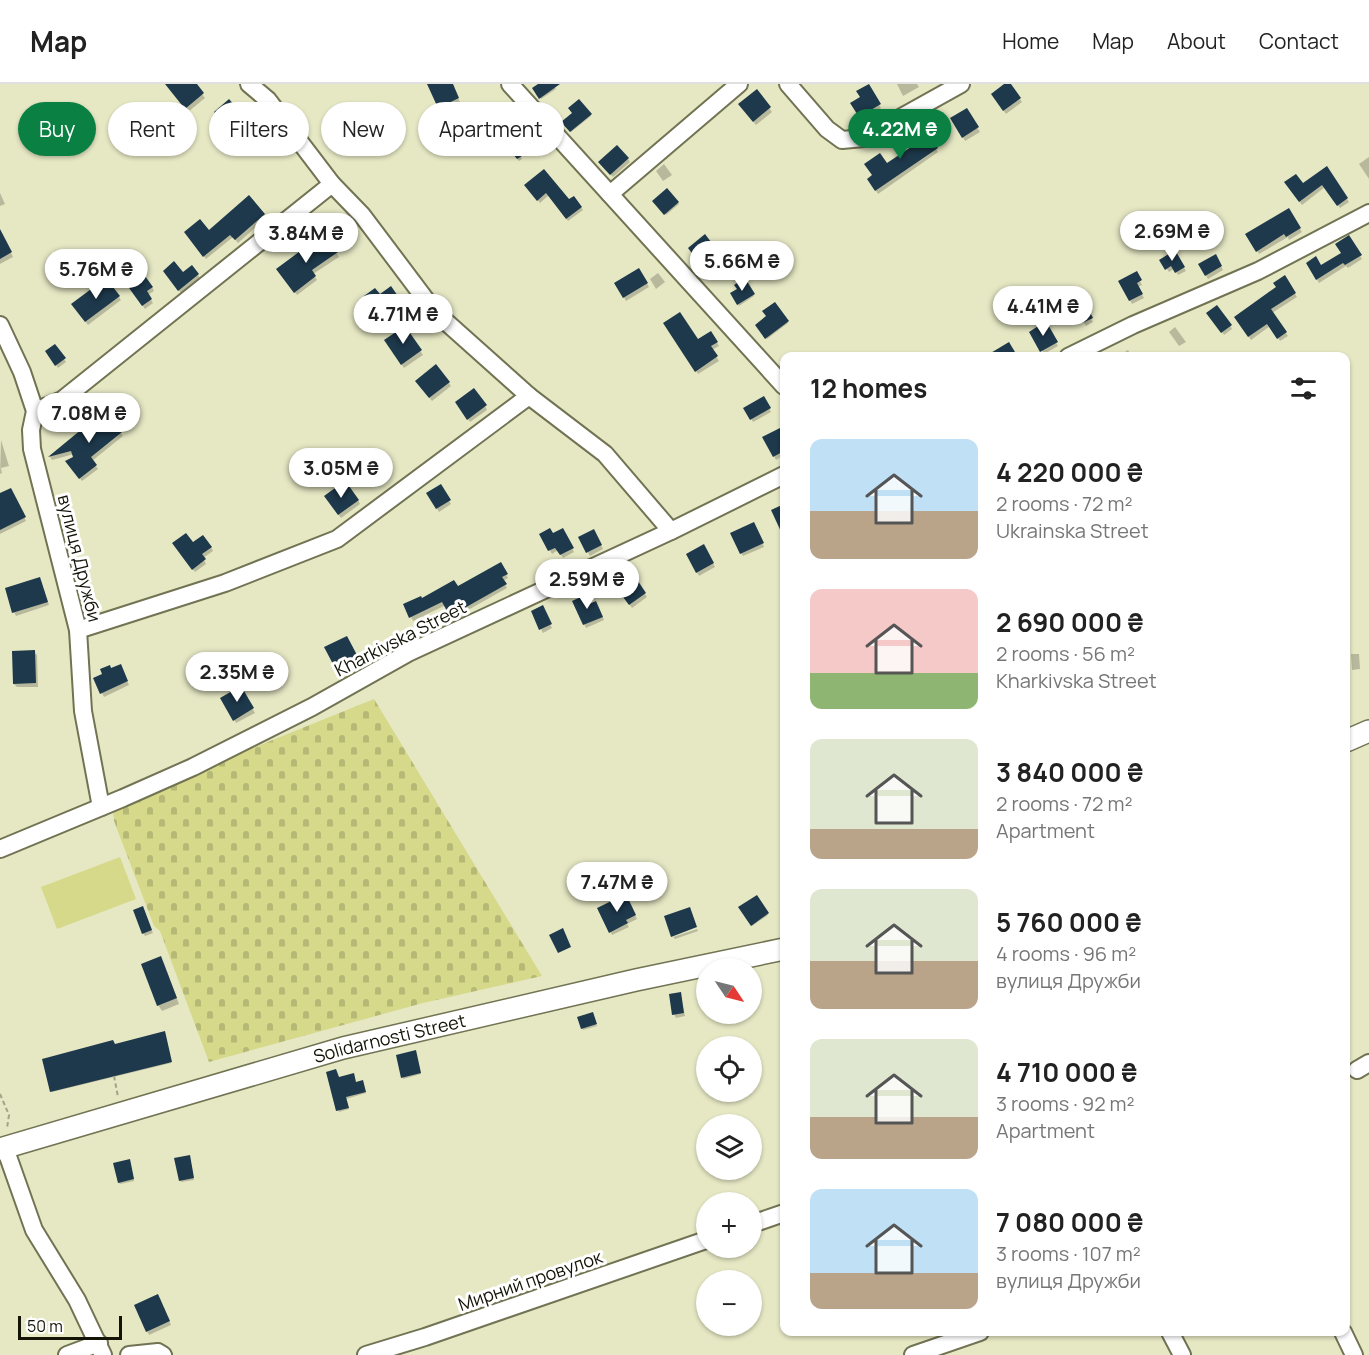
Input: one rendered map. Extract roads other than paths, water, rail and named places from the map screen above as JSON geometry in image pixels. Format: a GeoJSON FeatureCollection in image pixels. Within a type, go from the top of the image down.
{"type":"FeatureCollection","features":[{"type":"Feature","properties":{"kind":"main road","name":"Solidarnosti Street"},"geometry":{"type":"LineString","coordinates":[[2,1148],[343,1048],[636,980],[780,950]]}},
{"type":"Feature","properties":{"kind":"street"},"geometry":{"type":"LineString","coordinates":[[249,84],[268,100],[332,184],[362,214],[435,312],[529,396],[605,454],[671,531]]}},
{"type":"Feature","properties":{"kind":"street"},"geometry":{"type":"LineString","coordinates":[[510,84],[780,382]]}},
{"type":"Feature","properties":{"kind":"street"},"geometry":{"type":"LineString","coordinates":[[610,194],[739,84]]}},
{"type":"Feature","properties":{"kind":"street"},"geometry":{"type":"LineString","coordinates":[[788,84],[827,129],[842,140],[864,138],[961,84]]}},
{"type":"Feature","properties":{"kind":"street"},"geometry":{"type":"LineString","coordinates":[[35,411],[62,400],[332,184]]}},
{"type":"Feature","properties":{"kind":"street"},"geometry":{"type":"LineString","coordinates":[[1078,352],[1133,325],[1258,271],[1369,213]]}},
{"type":"Feature","properties":{"kind":"street","name":"вулиця Дружби"},"geometry":{"type":"LineString","coordinates":[[0,325],[22,372],[35,411],[31,430],[33,448],[78,630],[83,711],[100,807]]}},
{"type":"Feature","properties":{"kind":"street"},"geometry":{"type":"LineString","coordinates":[[78,630],[225,583],[337,539],[529,396]]}},
{"type":"Feature","properties":{"kind":"street","name":"Kharkivska Street"},"geometry":{"type":"LineString","coordinates":[[0,849],[193,767],[312,707],[408,653],[671,531],[780,477]]}},
{"type":"Feature","properties":{"kind":"street"},"geometry":{"type":"LineString","coordinates":[[2,1148],[34,1230],[77,1300],[101,1349],[67,1355]]}},
{"type":"Feature","properties":{"kind":"street"},"geometry":{"type":"LineString","coordinates":[[762,1220],[780,1214]]}},
{"type":"Feature","properties":{"kind":"street","name":"Мирний провулок"},"geometry":{"type":"LineString","coordinates":[[366,1355],[425,1337],[696,1243]]}},
{"type":"Feature","properties":{"kind":"street"},"geometry":{"type":"LineString","coordinates":[[913,1355],[968,1336]]}},
{"type":"Feature","properties":{"kind":"street"},"geometry":{"type":"LineString","coordinates":[[1172,1336],[1182,1355]]}},
{"type":"Feature","properties":{"kind":"street"},"geometry":{"type":"LineString","coordinates":[[1345,1336],[1354,1355]]}},
{"type":"Feature","properties":{"kind":"street"},"geometry":{"type":"LineString","coordinates":[[129,1355],[158,1352],[163,1355]]}}]}
